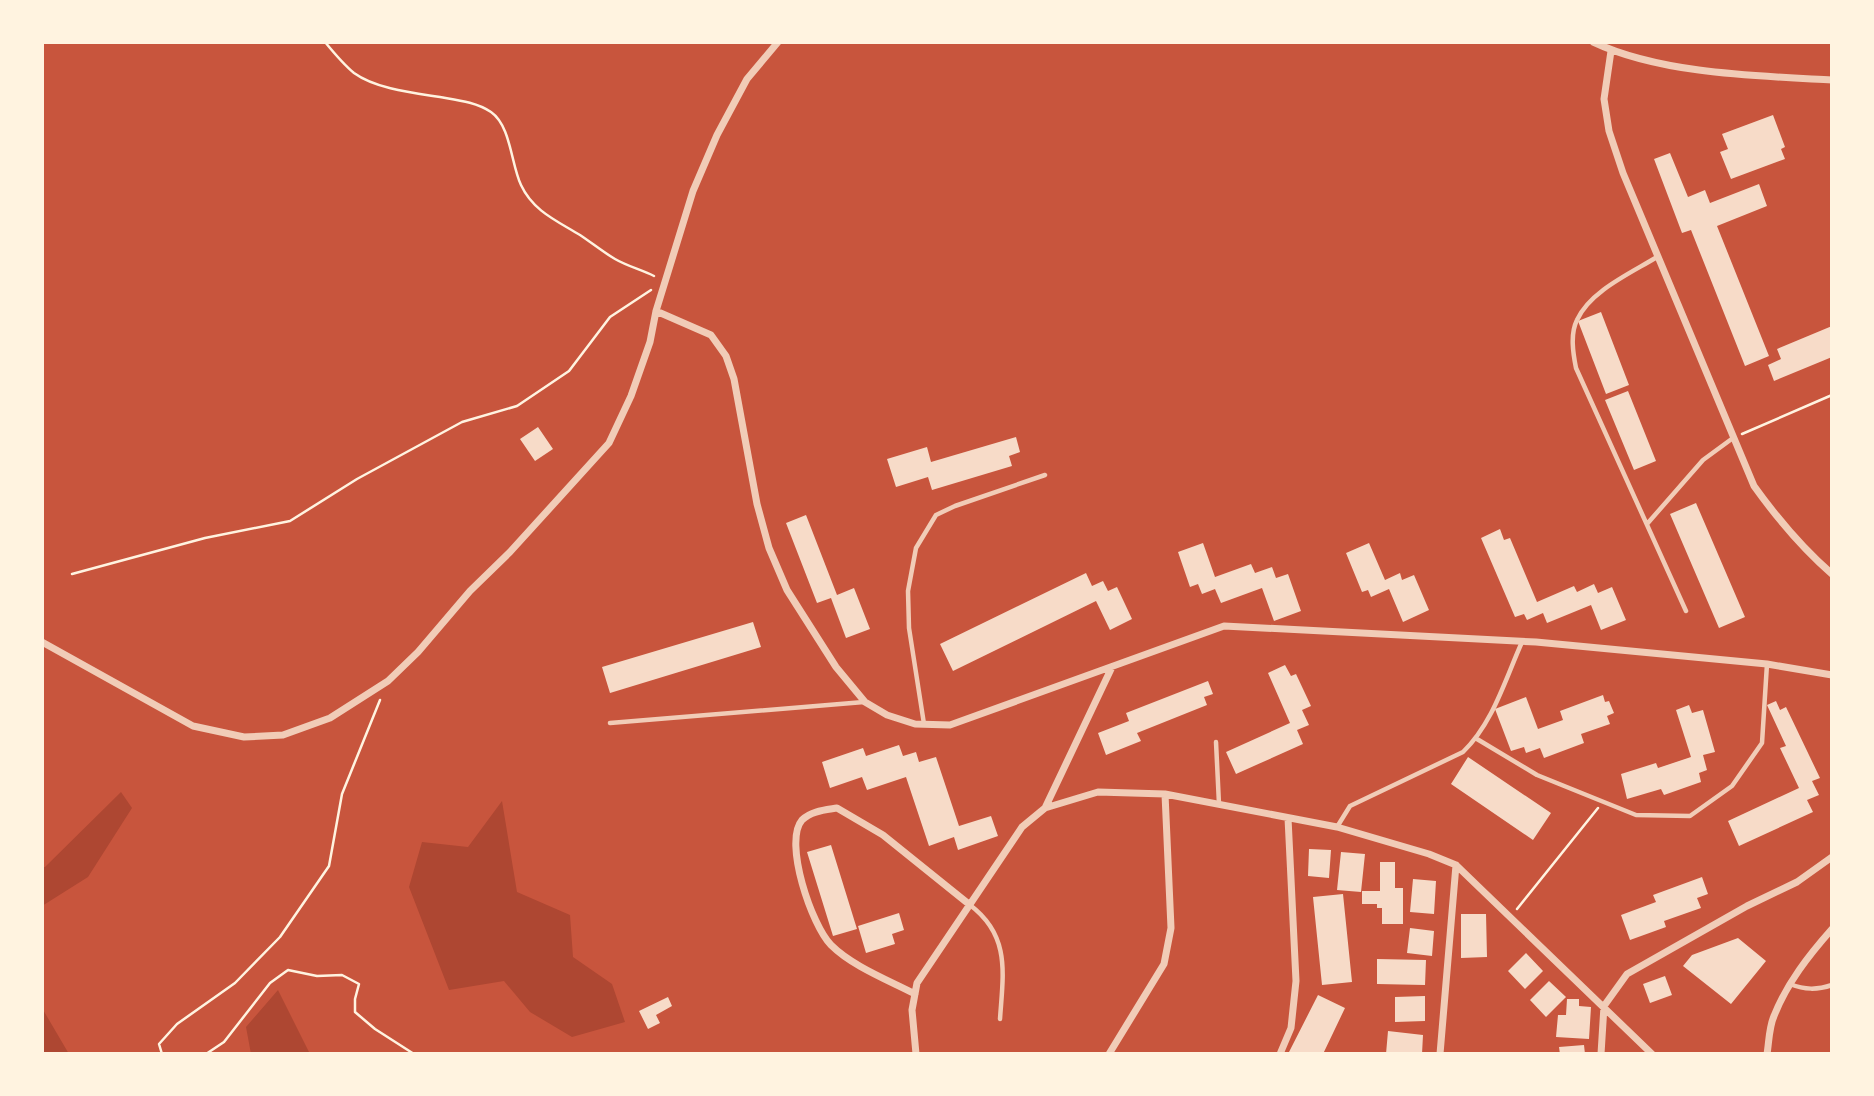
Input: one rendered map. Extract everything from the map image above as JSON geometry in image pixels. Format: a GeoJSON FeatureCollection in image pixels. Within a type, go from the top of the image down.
{"type":"FeatureCollection","features":[{"type":"Feature","properties":{"kind":"street"},"geometry":{"type":"LineString","coordinates":[[42,642],[193,726],[244,737],[283,735],[330,718],[388,681],[418,652],[470,591],[519,543],[609,443],[631,396],[650,342],[656,311],[693,191],[717,135],[747,79],[778,42]]}},
{"type":"Feature","properties":{"kind":"street"},"geometry":{"type":"LineString","coordinates":[[1592,42],[1611,51],[1663,64],[1736,75],[1832,80]]}},
{"type":"Feature","properties":{"kind":"street"},"geometry":{"type":"LineString","coordinates":[[1611,51],[1604,99],[1609,131],[1623,173],[1733,437],[1754,485],[1776,517],[1816,560],[1832,573]]}},
{"type":"Feature","properties":{"kind":"street"},"geometry":{"type":"LineString","coordinates":[[656,311],[710,335],[726,356],[734,379],[757,503],[769,548],[787,590],[836,667],[865,702],[887,715],[915,724],[950,725],[1224,626],[1522,641],[1768,664],[1832,675]]}},
{"type":"Feature","properties":{"kind":"street"},"geometry":{"type":"LineString","coordinates":[[1045,808],[1112,667]]}},
{"type":"Feature","properties":{"kind":"street"},"geometry":{"type":"LineString","coordinates":[[916,1054],[912,1010],[917,983],[1022,827],[1045,808],[1098,792],[1165,794],[1338,827],[1429,854],[1456,865],[1652,1054]]}},
{"type":"Feature","properties":{"kind":"street"},"geometry":{"type":"LineString","coordinates":[[1109,1054],[1164,964],[1171,928],[1165,794]]}},
{"type":"Feature","properties":{"kind":"street"},"geometry":{"type":"LineString","coordinates":[[915,994],[854,962],[831,946],[820,931],[799,876],[795,831],[803,819],[817,811],[837,808],[883,835],[970,905]]}},
{"type":"Feature","properties":{"kind":"street"},"geometry":{"type":"LineString","coordinates":[[1280,1054],[1291,1028],[1296,981],[1288,818]]}},
{"type":"Feature","properties":{"kind":"street"},"geometry":{"type":"LineString","coordinates":[[1601,1054],[1604,1006],[1627,974],[1747,905],[1797,882],[1832,857]]}},
{"type":"Feature","properties":{"kind":"street"},"geometry":{"type":"LineString","coordinates":[[1440,1054],[1456,865]]}},
{"type":"Feature","properties":{"kind":"street"},"geometry":{"type":"LineString","coordinates":[[1767,1054],[1773,1018],[1790,984],[1811,952],[1832,929]]}},
{"type":"Feature","properties":{"kind":"lane"},"geometry":{"type":"LineString","coordinates":[[1658,257],[1589,301],[1576,321],[1573,351],[1576,368],[1686,611]]}},
{"type":"Feature","properties":{"kind":"lane"},"geometry":{"type":"LineString","coordinates":[[1647,524],[1703,460],[1733,437]]}},
{"type":"Feature","properties":{"kind":"lane"},"geometry":{"type":"LineString","coordinates":[[924,724],[909,628],[908,591],[916,548],[936,515],[1045,475]]}},
{"type":"Feature","properties":{"kind":"lane"},"geometry":{"type":"LineString","coordinates":[[1338,827],[1350,806],[1463,752],[1477,739],[1486,726],[1522,641]]}},
{"type":"Feature","properties":{"kind":"lane"},"geometry":{"type":"LineString","coordinates":[[1477,739],[1537,775],[1636,815],[1690,817],[1732,786],[1762,743],[1768,664]]}},
{"type":"Feature","properties":{"kind":"lane"},"geometry":{"type":"LineString","coordinates":[[610,723],[865,702]]}},
{"type":"Feature","properties":{"kind":"lane"},"geometry":{"type":"LineString","coordinates":[[1216,741],[1220,804]]}},
{"type":"Feature","properties":{"kind":"lane"},"geometry":{"type":"LineString","coordinates":[[970,905],[983,915],[998,937],[1003,972],[1000,1020]]}},
{"type":"Feature","properties":{"kind":"lane"},"geometry":{"type":"LineString","coordinates":[[1790,984],[1811,989],[1832,985]]}},
{"type":"Feature","properties":{"kind":"path"},"geometry":{"type":"LineString","coordinates":[[325,42],[349,68],[369,82],[409,93],[457,100],[491,112],[498,118],[504,132],[520,183],[529,198],[546,216],[617,260],[666,280]]}},
{"type":"Feature","properties":{"kind":"path"},"geometry":{"type":"LineString","coordinates":[[72,574],[205,538],[290,521],[357,479],[462,422],[517,405],[569,371],[610,317],[666,280]]}},
{"type":"Feature","properties":{"kind":"path"},"geometry":{"type":"LineString","coordinates":[[1733,437],[1832,396]]}},
{"type":"Feature","properties":{"kind":"path"},"geometry":{"type":"LineString","coordinates":[[162,1054],[159,1044],[177,1024],[235,983],[280,937],[328,866],[342,794],[388,681]]}},
{"type":"Feature","properties":{"kind":"path"},"geometry":{"type":"LineString","coordinates":[[1510,917],[1604,802]]}},
{"type":"Feature","properties":{"kind":"path"},"geometry":{"type":"LineString","coordinates":[[206,1054],[224,1042],[270,984],[288,970],[317,976],[342,975],[359,984],[355,1012],[375,1029],[414,1054]]}},
{"type":"Feature","properties":{"kind":"shaded area"},"geometry":{"type":"Polygon","coordinates":[[[121,792],[132,808],[88,877],[42,906],[42,867],[121,792]]]}},
{"type":"Feature","properties":{"kind":"shaded area"},"geometry":{"type":"Polygon","coordinates":[[[502,801],[517,892],[570,915],[573,957],[612,984],[625,1022],[572,1037],[530,1012],[504,981],[449,990],[409,887],[422,842],[468,847],[502,801]]]}},
{"type":"Feature","properties":{"kind":"shaded area"},"geometry":{"type":"Polygon","coordinates":[[[278,990],[310,1054],[251,1054],[246,1027],[278,990]]]}},
{"type":"Feature","properties":{"kind":"shaded area"},"geometry":{"type":"Polygon","coordinates":[[[42,1008],[69,1054],[42,1054],[42,1008]]]}},
{"type":"Feature","properties":{"kind":"building"},"geometry":{"type":"Polygon","coordinates":[[[1773,115],[1785,147],[1781,149],[1785,159],[1731,179],[1720,152],[1728,149],[1722,134],[1773,115]]]}},
{"type":"Feature","properties":{"kind":"building"},"geometry":{"type":"Polygon","coordinates":[[[1670,153],[1688,197],[1705,190],[1710,203],[1759,184],[1767,206],[1717,226],[1769,356],[1745,366],[1691,230],[1682,233],[1654,159],[1670,153]]]}},
{"type":"Feature","properties":{"kind":"building"},"geometry":{"type":"Polygon","coordinates":[[[1601,312],[1629,385],[1606,394],[1578,321],[1601,312]]]}},
{"type":"Feature","properties":{"kind":"building"},"geometry":{"type":"Polygon","coordinates":[[[1832,326],[1832,357],[1774,381],[1768,365],[1781,359],[1777,349],[1832,326]]]}},
{"type":"Feature","properties":{"kind":"building"},"geometry":{"type":"Polygon","coordinates":[[[1628,391],[1656,461],[1634,470],[1605,400],[1628,391]]]}},
{"type":"Feature","properties":{"kind":"building"},"geometry":{"type":"Polygon","coordinates":[[[538,427],[553,449],[535,461],[520,439],[538,427]]]}},
{"type":"Feature","properties":{"kind":"building"},"geometry":{"type":"Polygon","coordinates":[[[1016,437],[1020,452],[1009,456],[1012,466],[932,490],[928,477],[896,487],[887,459],[927,447],[931,462],[1016,437]]]}},
{"type":"Feature","properties":{"kind":"building"},"geometry":{"type":"Polygon","coordinates":[[[1696,503],[1745,617],[1719,628],[1670,514],[1696,503]]]}},
{"type":"Feature","properties":{"kind":"building"},"geometry":{"type":"Polygon","coordinates":[[[806,515],[837,595],[854,588],[870,629],[846,638],[831,598],[817,603],[786,523],[806,515]]]}},
{"type":"Feature","properties":{"kind":"building"},"geometry":{"type":"Polygon","coordinates":[[[1500,529],[1504,540],[1510,538],[1537,602],[1574,586],[1577,592],[1594,584],[1598,593],[1612,587],[1626,620],[1601,630],[1591,605],[1547,623],[1543,613],[1527,620],[1524,614],[1515,617],[1481,538],[1500,529]]]}},
{"type":"Feature","properties":{"kind":"building"},"geometry":{"type":"Polygon","coordinates":[[[1203,543],[1215,577],[1251,564],[1255,573],[1272,567],[1276,578],[1288,574],[1301,611],[1274,621],[1262,588],[1221,603],[1215,589],[1202,594],[1198,584],[1190,587],[1178,552],[1203,543]]]}},
{"type":"Feature","properties":{"kind":"building"},"geometry":{"type":"Polygon","coordinates":[[[1369,543],[1385,580],[1400,573],[1402,580],[1414,575],[1429,610],[1403,622],[1389,589],[1371,597],[1368,590],[1362,592],[1346,553],[1369,543]]]}},
{"type":"Feature","properties":{"kind":"building"},"geometry":{"type":"Polygon","coordinates":[[[1086,573],[1092,586],[1103,581],[1108,591],[1117,587],[1132,619],[1110,630],[1096,601],[953,671],[940,644],[1086,573]]]}},
{"type":"Feature","properties":{"kind":"building"},"geometry":{"type":"Polygon","coordinates":[[[753,622],[761,647],[610,693],[602,667],[753,622]]]}},
{"type":"Feature","properties":{"kind":"building"},"geometry":{"type":"Polygon","coordinates":[[[1285,665],[1291,676],[1296,674],[1311,706],[1302,710],[1309,725],[1297,730],[1303,744],[1236,774],[1226,752],[1290,723],[1268,673],[1285,665]]]}},
{"type":"Feature","properties":{"kind":"building"},"geometry":{"type":"Polygon","coordinates":[[[1208,681],[1213,694],[1204,697],[1207,705],[1137,733],[1141,741],[1106,755],[1098,733],[1129,721],[1126,713],[1208,681]]]}},
{"type":"Feature","properties":{"kind":"building"},"geometry":{"type":"Polygon","coordinates":[[[1603,695],[1614,713],[1607,716],[1610,724],[1581,734],[1584,743],[1544,758],[1540,748],[1526,753],[1524,747],[1511,751],[1495,709],[1526,697],[1538,729],[1563,720],[1560,711],[1603,695]]]}},
{"type":"Feature","properties":{"kind":"building"},"geometry":{"type":"Polygon","coordinates":[[[1776,701],[1780,710],[1786,707],[1820,778],[1812,781],[1819,795],[1807,800],[1813,812],[1739,846],[1728,821],[1799,788],[1780,748],[1786,746],[1767,705],[1776,701]]]}},
{"type":"Feature","properties":{"kind":"building"},"geometry":{"type":"Polygon","coordinates":[[[1689,705],[1692,713],[1703,710],[1715,752],[1703,755],[1707,770],[1699,773],[1701,782],[1664,795],[1661,789],[1627,799],[1621,774],[1656,763],[1658,768],[1691,757],[1676,710],[1689,705]]]}},
{"type":"Feature","properties":{"kind":"building"},"geometry":{"type":"Polygon","coordinates":[[[899,745],[903,756],[916,752],[919,762],[936,757],[959,826],[991,816],[998,836],[958,850],[954,837],[929,846],[906,777],[867,790],[862,777],[830,788],[822,762],[863,748],[866,756],[899,745]]]}},
{"type":"Feature","properties":{"kind":"building"},"geometry":{"type":"Polygon","coordinates":[[[1468,757],[1551,813],[1533,840],[1451,784],[1468,757]]]}},
{"type":"Feature","properties":{"kind":"building"},"geometry":{"type":"Polygon","coordinates":[[[831,845],[857,929],[833,936],[807,852],[831,845]]]}},
{"type":"Feature","properties":{"kind":"building"},"geometry":{"type":"Polygon","coordinates":[[[1309,849],[1331,850],[1329,878],[1308,876],[1309,849]]]}},
{"type":"Feature","properties":{"kind":"building"},"geometry":{"type":"Polygon","coordinates":[[[1341,852],[1365,854],[1361,892],[1337,890],[1341,852]]]}},
{"type":"Feature","properties":{"kind":"building"},"geometry":{"type":"Polygon","coordinates":[[[1380,862],[1395,862],[1395,888],[1403,888],[1403,924],[1382,924],[1382,908],[1377,908],[1377,904],[1362,904],[1362,891],[1380,891],[1380,862]]]}},
{"type":"Feature","properties":{"kind":"building"},"geometry":{"type":"Polygon","coordinates":[[[1702,877],[1708,894],[1697,898],[1701,908],[1664,921],[1666,927],[1630,940],[1621,915],[1656,902],[1653,895],[1702,877]]]}},
{"type":"Feature","properties":{"kind":"building"},"geometry":{"type":"Polygon","coordinates":[[[1413,879],[1436,881],[1434,914],[1410,912],[1413,879]]]}},
{"type":"Feature","properties":{"kind":"building"},"geometry":{"type":"Polygon","coordinates":[[[1343,894],[1352,982],[1322,985],[1313,897],[1343,894]]]}},
{"type":"Feature","properties":{"kind":"building"},"geometry":{"type":"Polygon","coordinates":[[[899,913],[904,930],[892,934],[895,944],[866,953],[858,926],[899,913]]]}},
{"type":"Feature","properties":{"kind":"building"},"geometry":{"type":"Polygon","coordinates":[[[1461,914],[1486,914],[1487,957],[1461,958],[1461,914]]]}},
{"type":"Feature","properties":{"kind":"building"},"geometry":{"type":"Polygon","coordinates":[[[1410,928],[1434,931],[1432,956],[1407,953],[1410,928]]]}},
{"type":"Feature","properties":{"kind":"building"},"geometry":{"type":"Polygon","coordinates":[[[1738,938],[1766,961],[1731,1004],[1683,966],[1692,955],[1738,938]]]}},
{"type":"Feature","properties":{"kind":"building"},"geometry":{"type":"Polygon","coordinates":[[[1526,953],[1543,971],[1525,989],[1508,971],[1526,953]]]}},
{"type":"Feature","properties":{"kind":"building"},"geometry":{"type":"Polygon","coordinates":[[[1377,959],[1426,960],[1425,985],[1377,984],[1377,959]]]}},
{"type":"Feature","properties":{"kind":"building"},"geometry":{"type":"Polygon","coordinates":[[[1665,976],[1672,995],[1650,1003],[1643,984],[1665,976]]]}},
{"type":"Feature","properties":{"kind":"building"},"geometry":{"type":"Polygon","coordinates":[[[1549,981],[1566,997],[1546,1017],[1530,1000],[1549,981]]]}},
{"type":"Feature","properties":{"kind":"building"},"geometry":{"type":"Polygon","coordinates":[[[1318,995],[1345,1008],[1323,1054],[1288,1054],[1318,995]]]}},
{"type":"Feature","properties":{"kind":"building"},"geometry":{"type":"Polygon","coordinates":[[[1425,996],[1425,1021],[1395,1022],[1395,997],[1425,996]]]}},
{"type":"Feature","properties":{"kind":"building"},"geometry":{"type":"Polygon","coordinates":[[[668,997],[672,1006],[656,1015],[660,1023],[648,1029],[639,1011],[668,997]]]}},
{"type":"Feature","properties":{"kind":"building"},"geometry":{"type":"Polygon","coordinates":[[[1567,999],[1579,999],[1579,1006],[1591,1007],[1589,1039],[1556,1037],[1558,1015],[1566,1015],[1567,999]]]}},
{"type":"Feature","properties":{"kind":"building"},"geometry":{"type":"Polygon","coordinates":[[[1388,1031],[1423,1035],[1422,1054],[1386,1054],[1388,1031]]]}},
{"type":"Feature","properties":{"kind":"building"},"geometry":{"type":"Polygon","coordinates":[[[1584,1045],[1585,1054],[1560,1054],[1559,1047],[1584,1045]]]}}]}
